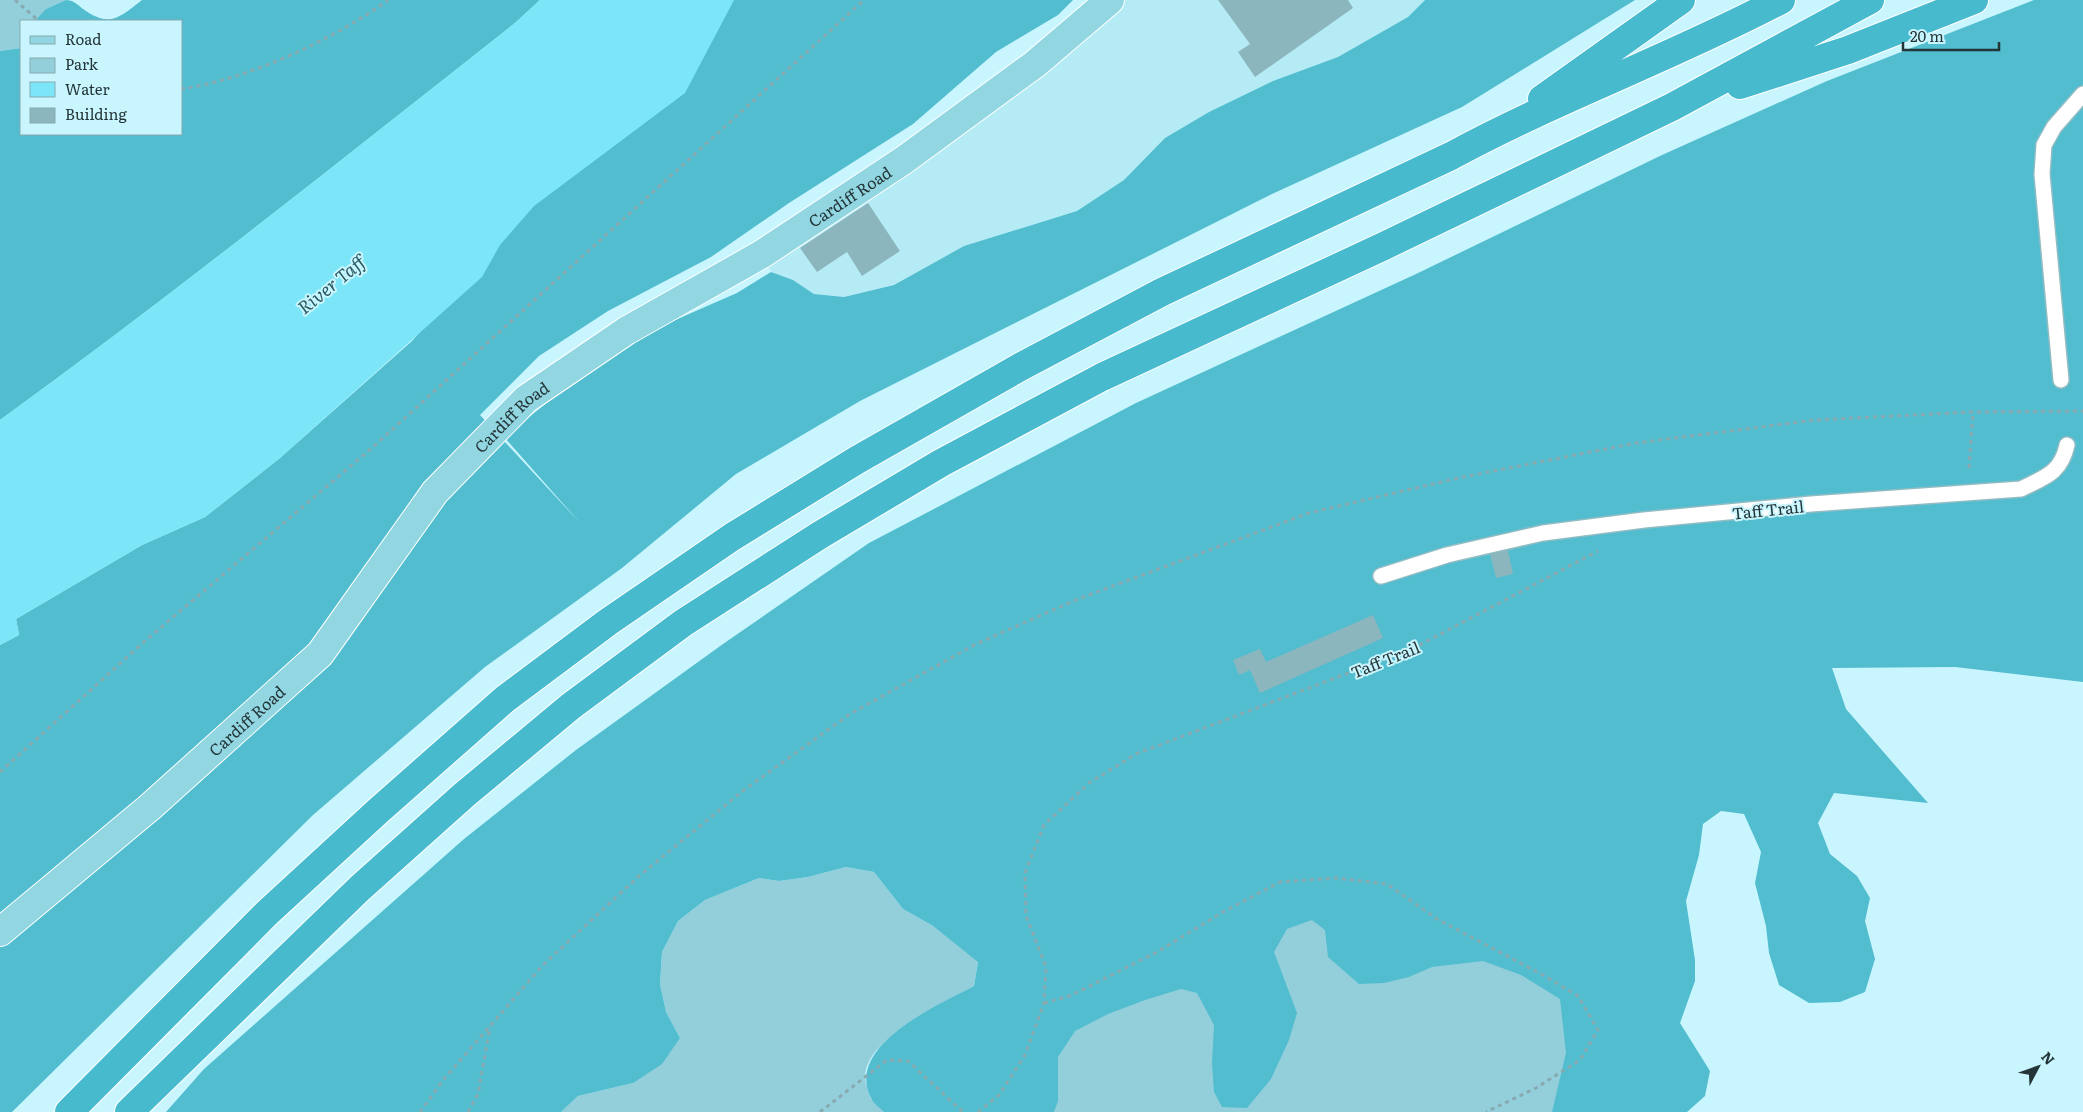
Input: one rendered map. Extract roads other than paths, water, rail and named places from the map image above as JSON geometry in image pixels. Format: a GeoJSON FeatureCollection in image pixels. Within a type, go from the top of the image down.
{"type":"FeatureCollection","features":[{"type":"Feature","properties":{"kind":"highway"},"geometry":{"type":"LineString","coordinates":[[1489,136],[1681,0]]}},
{"type":"Feature","properties":{"kind":"highway"},"geometry":{"type":"LineString","coordinates":[[69,1112],[267,912],[505,699],[615,616],[732,537],[857,460],[1022,366],[1162,292],[1451,156],[1489,136],[1721,32],[1781,0]]}},
{"type":"Feature","properties":{"kind":"highway"},"geometry":{"type":"LineString","coordinates":[[130,1112],[360,888],[464,795],[571,706],[683,623],[820,535],[941,463],[1102,377],[1384,246],[1672,107],[1870,0]]}},
{"type":"Feature","properties":{"kind":"highway"},"geometry":{"type":"LineString","coordinates":[[1672,107],[1848,50],[1974,0]]}},
{"type":"Feature","properties":{"kind":"main road","name":"Cardiff Road"},"geometry":{"type":"LineString","coordinates":[[0,932],[150,807],[320,654],[435,492],[526,399],[626,331],[762,254],[904,160],[1035,64],[1110,0]]}},
{"type":"Feature","properties":{"kind":"lane"},"geometry":{"type":"LineString","coordinates":[[2061,380],[2042,174],[2044,145],[2054,127],[2083,94]]}},
{"type":"Feature","properties":{"kind":"lane","name":"Taff Trail"},"geometry":{"type":"LineString","coordinates":[[1381,576],[1447,555],[1543,533],[1644,520],[1967,491],[2021,489],[2051,474],[2064,460],[2067,445]]}},
{"type":"Feature","properties":{"kind":"water","name":"River Taff"},"geometry":{"type":"Polygon","coordinates":[[[540,0],[734,0],[685,93],[534,206],[500,245],[482,277],[280,458],[205,517],[142,545],[16,619],[19,635],[0,645],[0,420],[259,224],[515,23],[540,0]]]}}]}
